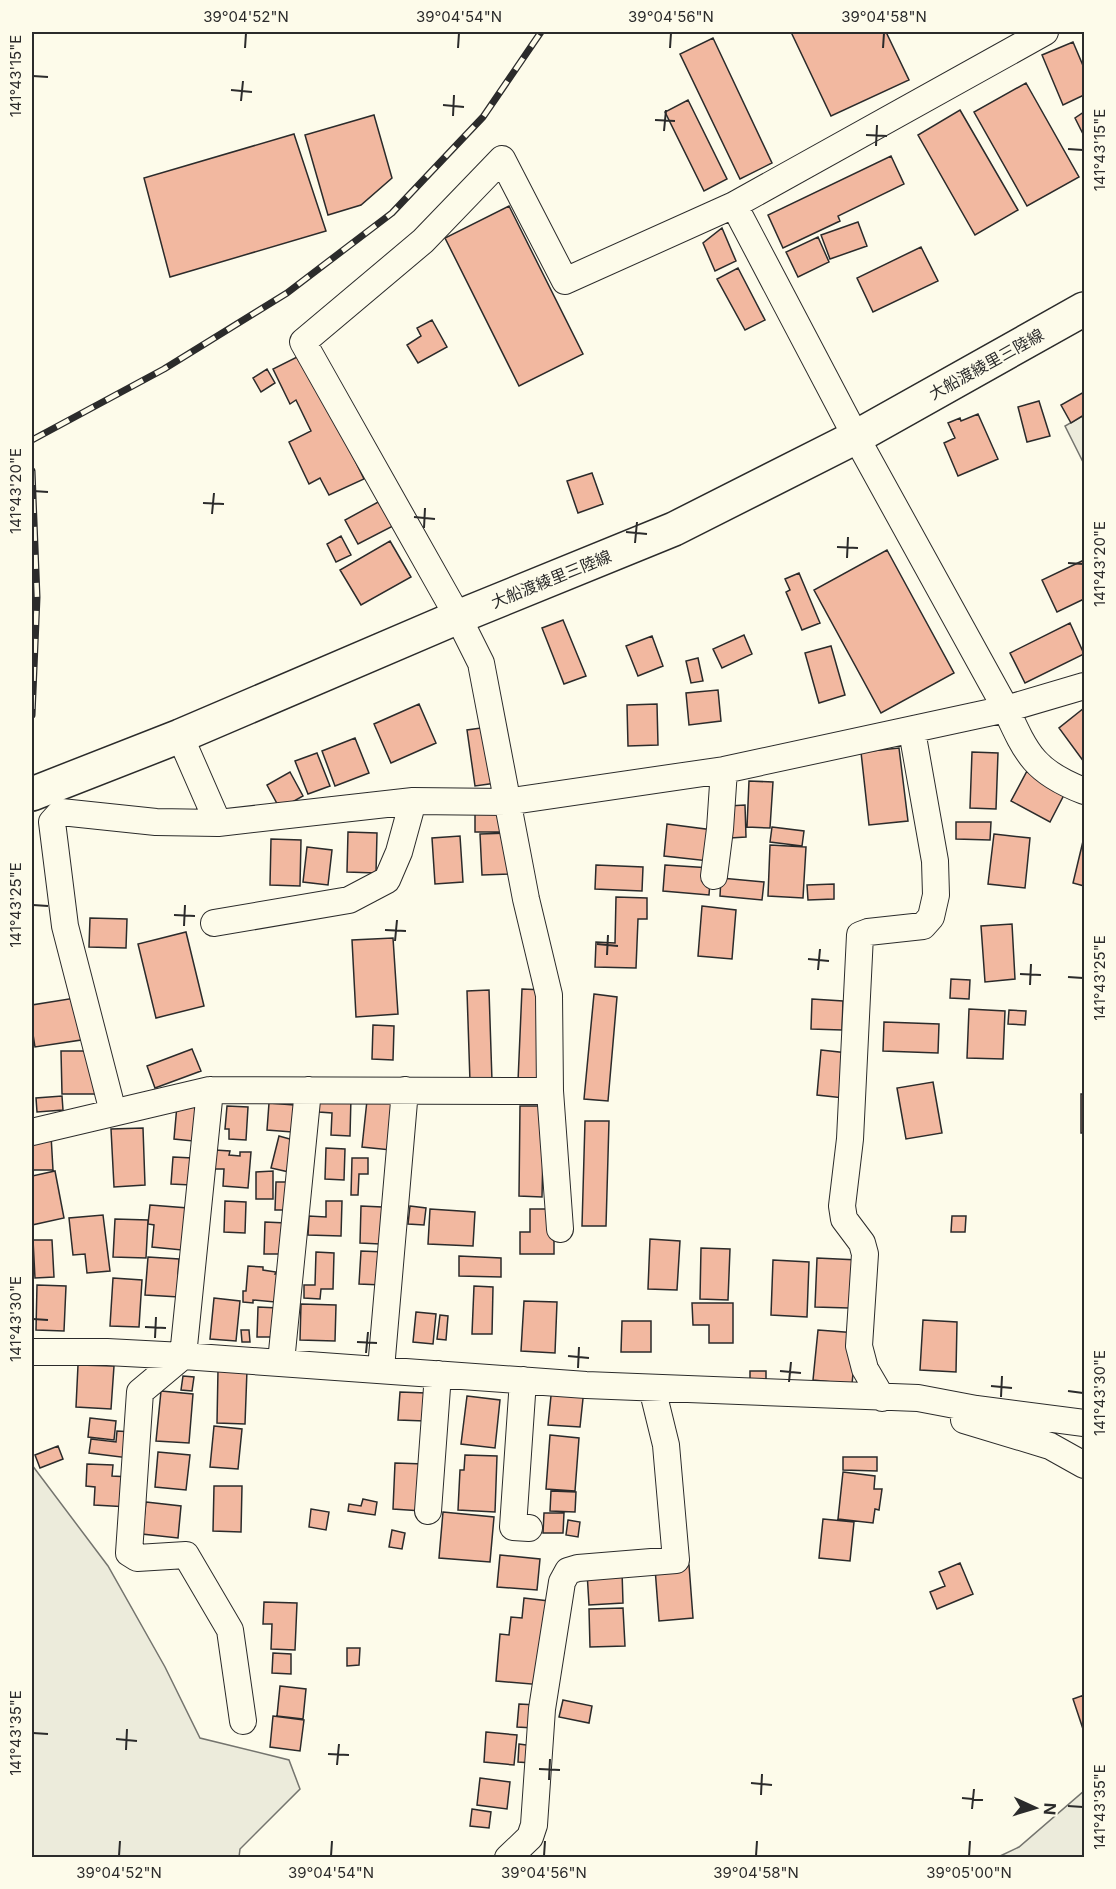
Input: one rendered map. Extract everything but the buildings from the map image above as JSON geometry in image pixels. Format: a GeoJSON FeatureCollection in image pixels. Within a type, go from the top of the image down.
{"type":"FeatureCollection","features":[{"type":"Feature","properties":{"kind":"main road","name":"大船渡綾里三陸線"},"geometry":{"type":"LineString","coordinates":[[32,794],[180,736],[458,617],[674,530],[856,437],[1084,309]]}},
{"type":"Feature","properties":{"kind":"street"},"geometry":{"type":"LineString","coordinates":[[560,1229],[550,1091],[549,995],[506,802],[481,663],[458,617],[303,342],[423,241],[502,159],[565,281],[734,205],[1046,32]]}},
{"type":"Feature","properties":{"kind":"street"},"geometry":{"type":"LineString","coordinates":[[734,205],[856,437],[1006,709],[1025,750],[1036,763],[1065,784],[1084,791]]}},
{"type":"Feature","properties":{"kind":"street"},"geometry":{"type":"LineString","coordinates":[[113,1112],[65,926],[52,822],[61,812],[156,822],[218,823],[413,801],[506,802],[724,770],[912,731],[1006,709],[1084,686]]}},
{"type":"Feature","properties":{"kind":"street"},"geometry":{"type":"LineString","coordinates":[[882,1398],[865,1369],[859,1346],[865,1254],[862,1243],[844,1220],[842,1206],[850,1139],[860,935],[868,932],[923,926],[932,917],[936,895],[935,861],[912,731]]}},
{"type":"Feature","properties":{"kind":"street"},"geometry":{"type":"LineString","coordinates":[[180,736],[218,823]]}},
{"type":"Feature","properties":{"kind":"street"},"geometry":{"type":"LineString","coordinates":[[714,876],[724,770]]}},
{"type":"Feature","properties":{"kind":"street"},"geometry":{"type":"LineString","coordinates":[[214,922],[349,900],[387,880],[399,852],[413,801]]}},
{"type":"Feature","properties":{"kind":"street"},"geometry":{"type":"LineString","coordinates":[[32,1132],[210,1090],[550,1091]]}},
{"type":"Feature","properties":{"kind":"street"},"geometry":{"type":"LineString","coordinates":[[210,1090],[183,1356],[140,1392],[129,1553],[137,1558],[186,1555],[230,1630],[243,1721]]}},
{"type":"Feature","properties":{"kind":"street"},"geometry":{"type":"LineString","coordinates":[[281,1362],[308,1090]]}},
{"type":"Feature","properties":{"kind":"street"},"geometry":{"type":"LineString","coordinates":[[381,1369],[405,1090]]}},
{"type":"Feature","properties":{"kind":"street"},"geometry":{"type":"LineString","coordinates":[[32,1352],[107,1352],[652,1388],[918,1398],[976,1409],[1084,1423]]}},
{"type":"Feature","properties":{"kind":"street"},"geometry":{"type":"LineString","coordinates":[[428,1511],[438,1374]]}},
{"type":"Feature","properties":{"kind":"street"},"geometry":{"type":"LineString","coordinates":[[523,1380],[513,1527],[530,1528]]}},
{"type":"Feature","properties":{"kind":"street"},"geometry":{"type":"LineString","coordinates":[[508,1857],[530,1837],[534,1825],[542,1709],[562,1582],[568,1571],[578,1568],[676,1560],[666,1445],[652,1388]]}},
{"type":"Feature","properties":{"kind":"street"},"geometry":{"type":"LineString","coordinates":[[918,1398],[960,1418],[1050,1446],[1084,1465]]}},
{"type":"Feature","properties":{"kind":"shaded area"},"geometry":{"type":"Polygon","coordinates":[[[1084,415],[1084,464],[1065,426],[1084,415]]]}},
{"type":"Feature","properties":{"kind":"shaded area"},"geometry":{"type":"Polygon","coordinates":[[[32,1465],[108,1566],[165,1667],[200,1738],[289,1760],[300,1789],[240,1849],[239,1857],[32,1857],[32,1465]]]}},
{"type":"Feature","properties":{"kind":"shaded area"},"geometry":{"type":"Polygon","coordinates":[[[1084,1791],[1084,1857],[998,1857],[1019,1847],[1084,1791]]]}},
{"type":"Feature","properties":{"kind":"railway"},"geometry":{"type":"LineString","coordinates":[[32,440],[164,369],[287,293],[392,213],[483,117],[541,32]]}},
{"type":"Feature","properties":{"kind":"railway"},"geometry":{"type":"LineString","coordinates":[[32,471],[37,597],[32,715]]}}]}
